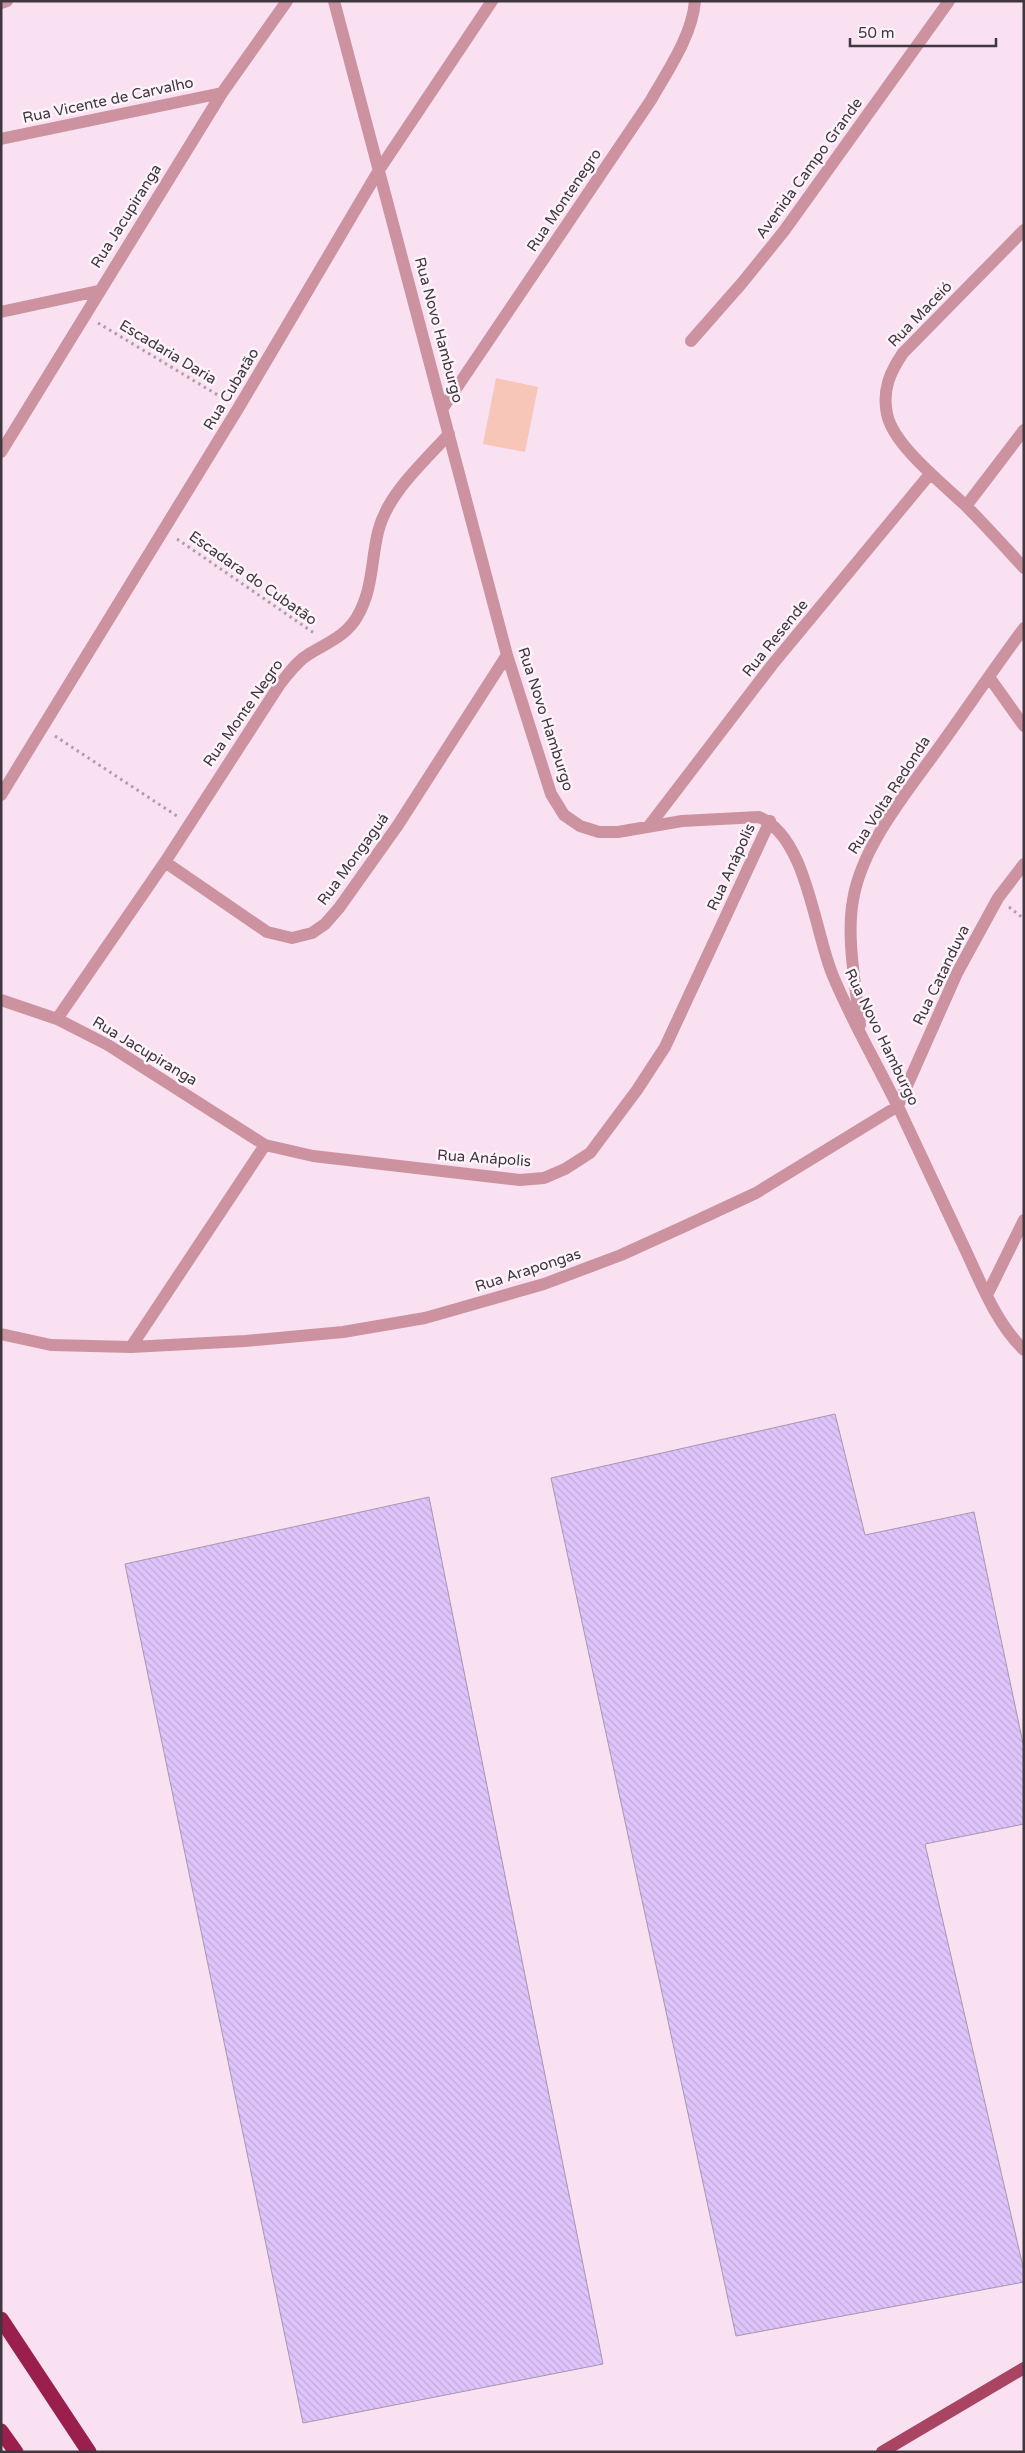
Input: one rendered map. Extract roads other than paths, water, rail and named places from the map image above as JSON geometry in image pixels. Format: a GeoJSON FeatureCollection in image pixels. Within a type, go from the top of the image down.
{"type":"FeatureCollection","features":[{"type":"Feature","properties":{"kind":"highway"},"geometry":{"type":"LineString","coordinates":[[1,2319],[89,2452]]}},
{"type":"Feature","properties":{"kind":"highway"},"geometry":{"type":"LineString","coordinates":[[1,2336],[65,2418]]}},
{"type":"Feature","properties":{"kind":"highway"},"geometry":{"type":"LineString","coordinates":[[1,2431],[16,2452]]}},
{"type":"Feature","properties":{"kind":"highway"},"geometry":{"type":"LineString","coordinates":[[1,2448],[6,2452]]}},
{"type":"Feature","properties":{"kind":"main road"},"geometry":{"type":"LineString","coordinates":[[882,2452],[1024,2368]]}},
{"type":"Feature","properties":{"kind":"street"},"geometry":{"type":"LineString","coordinates":[[1,3],[7,1]]}},
{"type":"Feature","properties":{"kind":"street","name":"Rua Jacupiranga"},"geometry":{"type":"LineString","coordinates":[[1,452],[98,291],[222,93],[287,1]]}},
{"type":"Feature","properties":{"kind":"street","name":"Rua Novo Hamburgo"},"geometry":{"type":"LineString","coordinates":[[334,1],[507,655],[551,794],[564,815],[580,826],[599,832],[618,832],[649,826],[734,817],[759,817],[770,821],[786,838],[797,858],[832,974],[898,1106],[987,1295],[1006,1330],[1024,1350]]}},
{"type":"Feature","properties":{"kind":"street","name":"Rua Cubatão"},"geometry":{"type":"LineString","coordinates":[[1,795],[239,407],[379,170],[492,1]]}},
{"type":"Feature","properties":{"kind":"street","name":"Rua Montenegro"},"geometry":{"type":"LineString","coordinates":[[443,408],[651,100],[679,49],[694,13],[695,1]]}},
{"type":"Feature","properties":{"kind":"street","name":"Avenida Campo Grande"},"geometry":{"type":"LineString","coordinates":[[691,341],[784,231],[950,4]]}},
{"type":"Feature","properties":{"kind":"street","name":"Rua Vicente de Carvalho"},"geometry":{"type":"LineString","coordinates":[[1,139],[222,93]]}},
{"type":"Feature","properties":{"kind":"street","name":"Rua Maceió"},"geometry":{"type":"LineString","coordinates":[[1024,230],[903,352],[890,372],[885,393],[887,415],[896,434],[930,474],[966,506],[1024,568]]}},
{"type":"Feature","properties":{"kind":"street"},"geometry":{"type":"LineString","coordinates":[[1,312],[98,291]]}},
{"type":"Feature","properties":{"kind":"street"},"geometry":{"type":"LineString","coordinates":[[966,506],[1024,430]]}},
{"type":"Feature","properties":{"kind":"street","name":"Rua Monte Negro"},"geometry":{"type":"LineString","coordinates":[[56,1019],[165,862],[188,823],[280,684],[293,668],[309,654],[329,644],[356,619],[364,605],[371,582],[378,531],[386,512],[403,486],[449,434]]}},
{"type":"Feature","properties":{"kind":"street","name":"Rua Resende"},"geometry":{"type":"LineString","coordinates":[[649,826],[772,665],[930,474]]}},
{"type":"Feature","properties":{"kind":"street","name":"Rua Volta Redonda"},"geometry":{"type":"LineString","coordinates":[[860,1032],[851,932],[852,901],[860,869],[874,842],[909,790],[1024,628]]}},
{"type":"Feature","properties":{"kind":"street","name":"Rua Mongaguá"},"geometry":{"type":"LineString","coordinates":[[165,862],[267,932],[292,938],[312,933],[325,924],[398,824],[507,655]]}},
{"type":"Feature","properties":{"kind":"street"},"geometry":{"type":"LineString","coordinates":[[989,677],[1024,726]]}},
{"type":"Feature","properties":{"kind":"street","name":"Rua Anápolis"},"geometry":{"type":"LineString","coordinates":[[266,1145],[313,1156],[520,1180],[544,1178],[590,1153],[666,1047],[770,821]]}},
{"type":"Feature","properties":{"kind":"street","name":"Rua Catanduva"},"geometry":{"type":"LineString","coordinates":[[898,1106],[958,973],[998,898],[1024,864]]}},
{"type":"Feature","properties":{"kind":"street","name":"Rua Jacupiranga"},"geometry":{"type":"LineString","coordinates":[[1,1000],[56,1019],[108,1045],[266,1145]]}},
{"type":"Feature","properties":{"kind":"street","name":"Rua Arapongas"},"geometry":{"type":"LineString","coordinates":[[1,1334],[51,1345],[131,1347],[245,1341],[343,1332],[425,1318],[536,1286],[621,1255],[756,1193],[898,1106]]}},
{"type":"Feature","properties":{"kind":"street"},"geometry":{"type":"LineString","coordinates":[[131,1347],[266,1145]]}},
{"type":"Feature","properties":{"kind":"street"},"geometry":{"type":"LineString","coordinates":[[987,1295],[1024,1220]]}}]}
